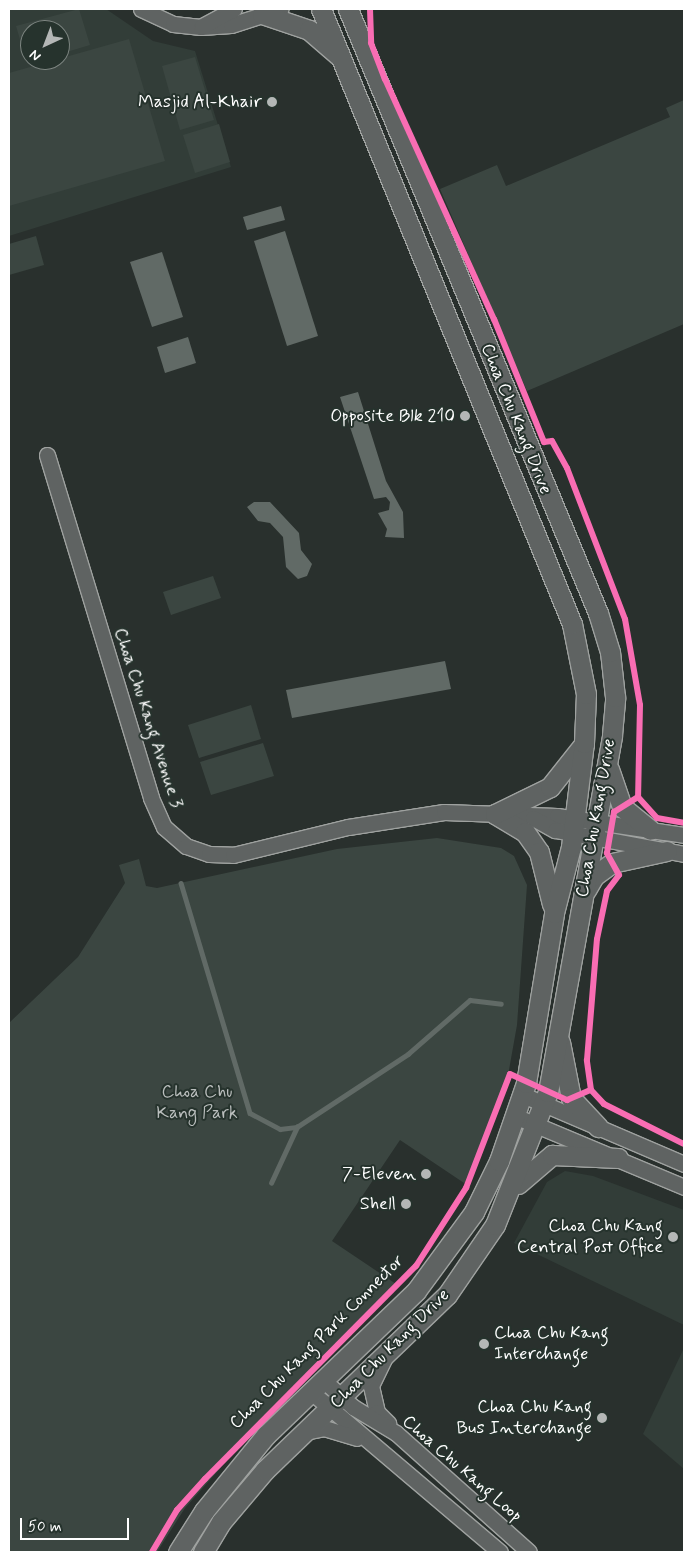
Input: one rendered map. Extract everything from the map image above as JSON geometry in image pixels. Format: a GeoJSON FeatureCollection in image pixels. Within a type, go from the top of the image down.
{"type":"FeatureCollection","features":[{"type":"Feature","properties":{"kind":"main road","name":"Choa Chu Kang Drive"},"geometry":{"type":"LineString","coordinates":[[178,1552],[217,1496],[316,1385],[416,1291],[474,1212],[517,1117],[523,1095],[554,913],[573,826],[584,743],[586,694],[572,624],[321,9]]}},
{"type":"Feature","properties":{"kind":"main road","name":"Choa Chu Kang Drive"},"geometry":{"type":"LineString","coordinates":[[203,1552],[246,1492],[305,1432],[446,1296],[494,1225],[510,1192],[538,1126],[544,1104],[581,900],[597,829],[615,697],[610,652],[598,613],[352,12]]}},
{"type":"Feature","properties":{"kind":"main road"},"geometry":{"type":"LineString","coordinates":[[262,14],[309,30],[341,57]]}},
{"type":"Feature","properties":{"kind":"main road"},"geometry":{"type":"LineString","coordinates":[[495,814],[550,787],[584,743]]}},
{"type":"Feature","properties":{"kind":"main road"},"geometry":{"type":"LineString","coordinates":[[608,755],[612,788],[622,807],[650,830]]}},
{"type":"Feature","properties":{"kind":"main road"},"geometry":{"type":"LineString","coordinates":[[495,814],[525,832],[539,852],[554,913]]}},
{"type":"Feature","properties":{"kind":"main road"},"geometry":{"type":"LineString","coordinates":[[581,900],[594,876],[612,864],[676,853]]}},
{"type":"Feature","properties":{"kind":"main road"},"geometry":{"type":"LineString","coordinates":[[558,1034],[571,1098],[598,1128]]}},
{"type":"Feature","properties":{"kind":"main road"},"geometry":{"type":"LineString","coordinates":[[510,1192],[533,1166],[552,1155],[618,1158]]}},
{"type":"Feature","properties":{"kind":"main road"},"geometry":{"type":"LineString","coordinates":[[416,1291],[431,1300],[446,1296]]}},
{"type":"Feature","properties":{"kind":"street"},"geometry":{"type":"LineString","coordinates":[[141,9],[173,24],[201,27],[231,25],[281,9]]}},
{"type":"Feature","properties":{"kind":"street"},"geometry":{"type":"LineString","coordinates":[[201,27],[234,9]]}},
{"type":"Feature","properties":{"kind":"street","name":"Choa Chu Kang Avenue 3"},"geometry":{"type":"LineString","coordinates":[[47,455],[151,798],[164,827],[176,838],[209,854],[233,855],[411,815],[495,814],[533,818],[597,829],[650,830],[684,835]]}},
{"type":"Feature","properties":{"kind":"street","name":"Choa Chu Kang Avenue 3"},"geometry":{"type":"LineString","coordinates":[[597,829],[676,853]]}},
{"type":"Feature","properties":{"kind":"street"},"geometry":{"type":"LineString","coordinates":[[523,1095],[684,1164]]}},
{"type":"Feature","properties":{"kind":"street"},"geometry":{"type":"LineString","coordinates":[[517,1117],[684,1187]]}},
{"type":"Feature","properties":{"kind":"street"},"geometry":{"type":"LineString","coordinates":[[386,1355],[371,1386],[372,1395],[377,1412],[396,1433]]}},
{"type":"Feature","properties":{"kind":"street","name":"Choa Chu Kang Loop"},"geometry":{"type":"LineString","coordinates":[[316,1385],[376,1444],[500,1552]]}},
{"type":"Feature","properties":{"kind":"street","name":"Choa Chu Kang Loop"},"geometry":{"type":"LineString","coordinates":[[336,1403],[396,1433],[529,1552]]}},
{"type":"Feature","properties":{"kind":"street"},"geometry":{"type":"LineString","coordinates":[[305,1432],[340,1430],[376,1444]]}},
{"type":"Feature","properties":{"kind":"shaded area"},"geometry":{"type":"Polygon","coordinates":[[[9,9],[106,9],[153,41],[195,51],[231,167],[9,236],[9,9]]]}},
{"type":"Feature","properties":{"kind":"shaded area"},"geometry":{"type":"Polygon","coordinates":[[[281,206],[285,220],[247,230],[243,217],[281,206]]]}},
{"type":"Feature","properties":{"kind":"shaded area"},"geometry":{"type":"Polygon","coordinates":[[[285,231],[318,336],[287,346],[254,241],[285,231]]]}},
{"type":"Feature","properties":{"kind":"shaded area"},"geometry":{"type":"Polygon","coordinates":[[[162,252],[183,317],[152,327],[130,262],[162,252]]]}},
{"type":"Feature","properties":{"kind":"shaded area"},"geometry":{"type":"Polygon","coordinates":[[[188,337],[196,363],[165,373],[157,347],[188,337]]]}},
{"type":"Feature","properties":{"kind":"shaded area"},"geometry":{"type":"Polygon","coordinates":[[[358,392],[386,481],[403,512],[404,538],[385,537],[387,529],[378,513],[389,510],[390,502],[386,497],[374,499],[340,397],[358,392]]]}},
{"type":"Feature","properties":{"kind":"shaded area"},"geometry":{"type":"Polygon","coordinates":[[[254,502],[270,502],[299,533],[301,550],[312,564],[307,576],[298,579],[286,567],[283,537],[270,523],[258,521],[247,507],[254,502]]]}},
{"type":"Feature","properties":{"kind":"shaded area"},"geometry":{"type":"Polygon","coordinates":[[[445,661],[451,689],[292,718],[286,690],[445,661]]]}},
{"type":"Feature","properties":{"kind":"shaded area"},"geometry":{"type":"Polygon","coordinates":[[[565,1171],[593,1176],[684,1210],[684,1325],[514,1243],[547,1182],[565,1171]]]}},
{"type":"Feature","properties":{"kind":"shaded area"},"geometry":{"type":"Polygon","coordinates":[[[684,1348],[684,1469],[643,1434],[684,1348]]]}},
{"type":"Feature","properties":{"kind":"green space"},"geometry":{"type":"Polygon","coordinates":[[[79,9],[90,45],[70,51],[70,20],[38,20],[79,9]]]}},
{"type":"Feature","properties":{"kind":"green space"},"geometry":{"type":"Polygon","coordinates":[[[20,25],[20,39],[16,26],[20,25]]]}},
{"type":"Feature","properties":{"kind":"green space"},"geometry":{"type":"Polygon","coordinates":[[[129,39],[165,161],[9,206],[9,73],[20,70],[70,70],[70,56],[129,39]]]}},
{"type":"Feature","properties":{"kind":"green space"},"geometry":{"type":"Polygon","coordinates":[[[195,57],[214,120],[180,130],[162,66],[195,57]]]}},
{"type":"Feature","properties":{"kind":"green space"},"geometry":{"type":"Polygon","coordinates":[[[684,100],[684,324],[527,391],[440,189],[497,165],[506,186],[670,117],[666,108],[684,100]]]}},
{"type":"Feature","properties":{"kind":"green space"},"geometry":{"type":"Polygon","coordinates":[[[219,124],[230,162],[195,173],[183,135],[219,124]]]}},
{"type":"Feature","properties":{"kind":"green space"},"geometry":{"type":"Polygon","coordinates":[[[36,236],[44,265],[9,275],[9,244],[36,236]]]}},
{"type":"Feature","properties":{"kind":"green space"},"geometry":{"type":"Polygon","coordinates":[[[213,576],[221,598],[171,615],[163,592],[213,576]]]}},
{"type":"Feature","properties":{"kind":"green space"},"geometry":{"type":"Polygon","coordinates":[[[251,705],[261,739],[199,758],[188,725],[251,705]]]}},
{"type":"Feature","properties":{"kind":"green space"},"geometry":{"type":"Polygon","coordinates":[[[263,743],[274,776],[211,795],[200,762],[263,743]]]}},
{"type":"Feature","properties":{"kind":"green space","name":"Choa Chu Kang Park"},"geometry":{"type":"Polygon","coordinates":[[[437,838],[501,848],[514,856],[527,885],[517,1025],[507,1081],[467,1185],[400,1140],[332,1241],[399,1286],[239,1447],[185,1508],[157,1552],[9,1552],[9,1023],[78,957],[125,883],[119,865],[139,859],[146,886],[157,888],[337,849],[437,838]]]}},
{"type":"Feature","properties":{"kind":"waterway"},"geometry":{"type":"LineString","coordinates":[[181,883],[250,1113],[280,1129],[297,1127],[408,1054],[470,1000],[501,1004]]}},
{"type":"Feature","properties":{"kind":"waterway"},"geometry":{"type":"LineString","coordinates":[[271,1183],[297,1127]]}},
{"type":"Feature","properties":{"kind":"cycle path"},"geometry":{"type":"LineString","coordinates":[[370,9],[371,43],[385,79],[494,319],[544,442],[552,441],[567,468],[625,619],[640,705],[638,797],[657,818],[684,823]]}},
{"type":"Feature","properties":{"kind":"cycle path"},"geometry":{"type":"LineString","coordinates":[[591,1090],[587,1060],[597,939],[607,891],[619,875],[607,853],[614,812],[638,797]]}},
{"type":"Feature","properties":{"kind":"cycle path","name":"Choa Chu Kang Park Connector"},"geometry":{"type":"LineString","coordinates":[[152,1552],[177,1510],[205,1479],[416,1266],[466,1188],[510,1074],[567,1100],[591,1090]]}},
{"type":"Feature","properties":{"kind":"cycle path"},"geometry":{"type":"LineString","coordinates":[[591,1090],[604,1104],[684,1144]]}},
{"type":"Feature","properties":{"kind":"place","name":"Masjid Al-Khair"},"geometry":{"type":"Point","coordinates":[272,102]}},
{"type":"Feature","properties":{"kind":"place","name":"Opposite Blk 210"},"geometry":{"type":"Point","coordinates":[465,416]}},
{"type":"Feature","properties":{"kind":"place","name":"7-Eleven"},"geometry":{"type":"Point","coordinates":[426,1174]}},
{"type":"Feature","properties":{"kind":"place","name":"Shell"},"geometry":{"type":"Point","coordinates":[406,1204]}},
{"type":"Feature","properties":{"kind":"place","name":"Choa Chu Kang Central Post Office"},"geometry":{"type":"Point","coordinates":[673,1237]}},
{"type":"Feature","properties":{"kind":"place","name":"Choa Chu Kang Interchange"},"geometry":{"type":"Point","coordinates":[484,1344]}},
{"type":"Feature","properties":{"kind":"place","name":"Choa Chu Kang Bus Interchange"},"geometry":{"type":"Point","coordinates":[602,1418]}}]}
